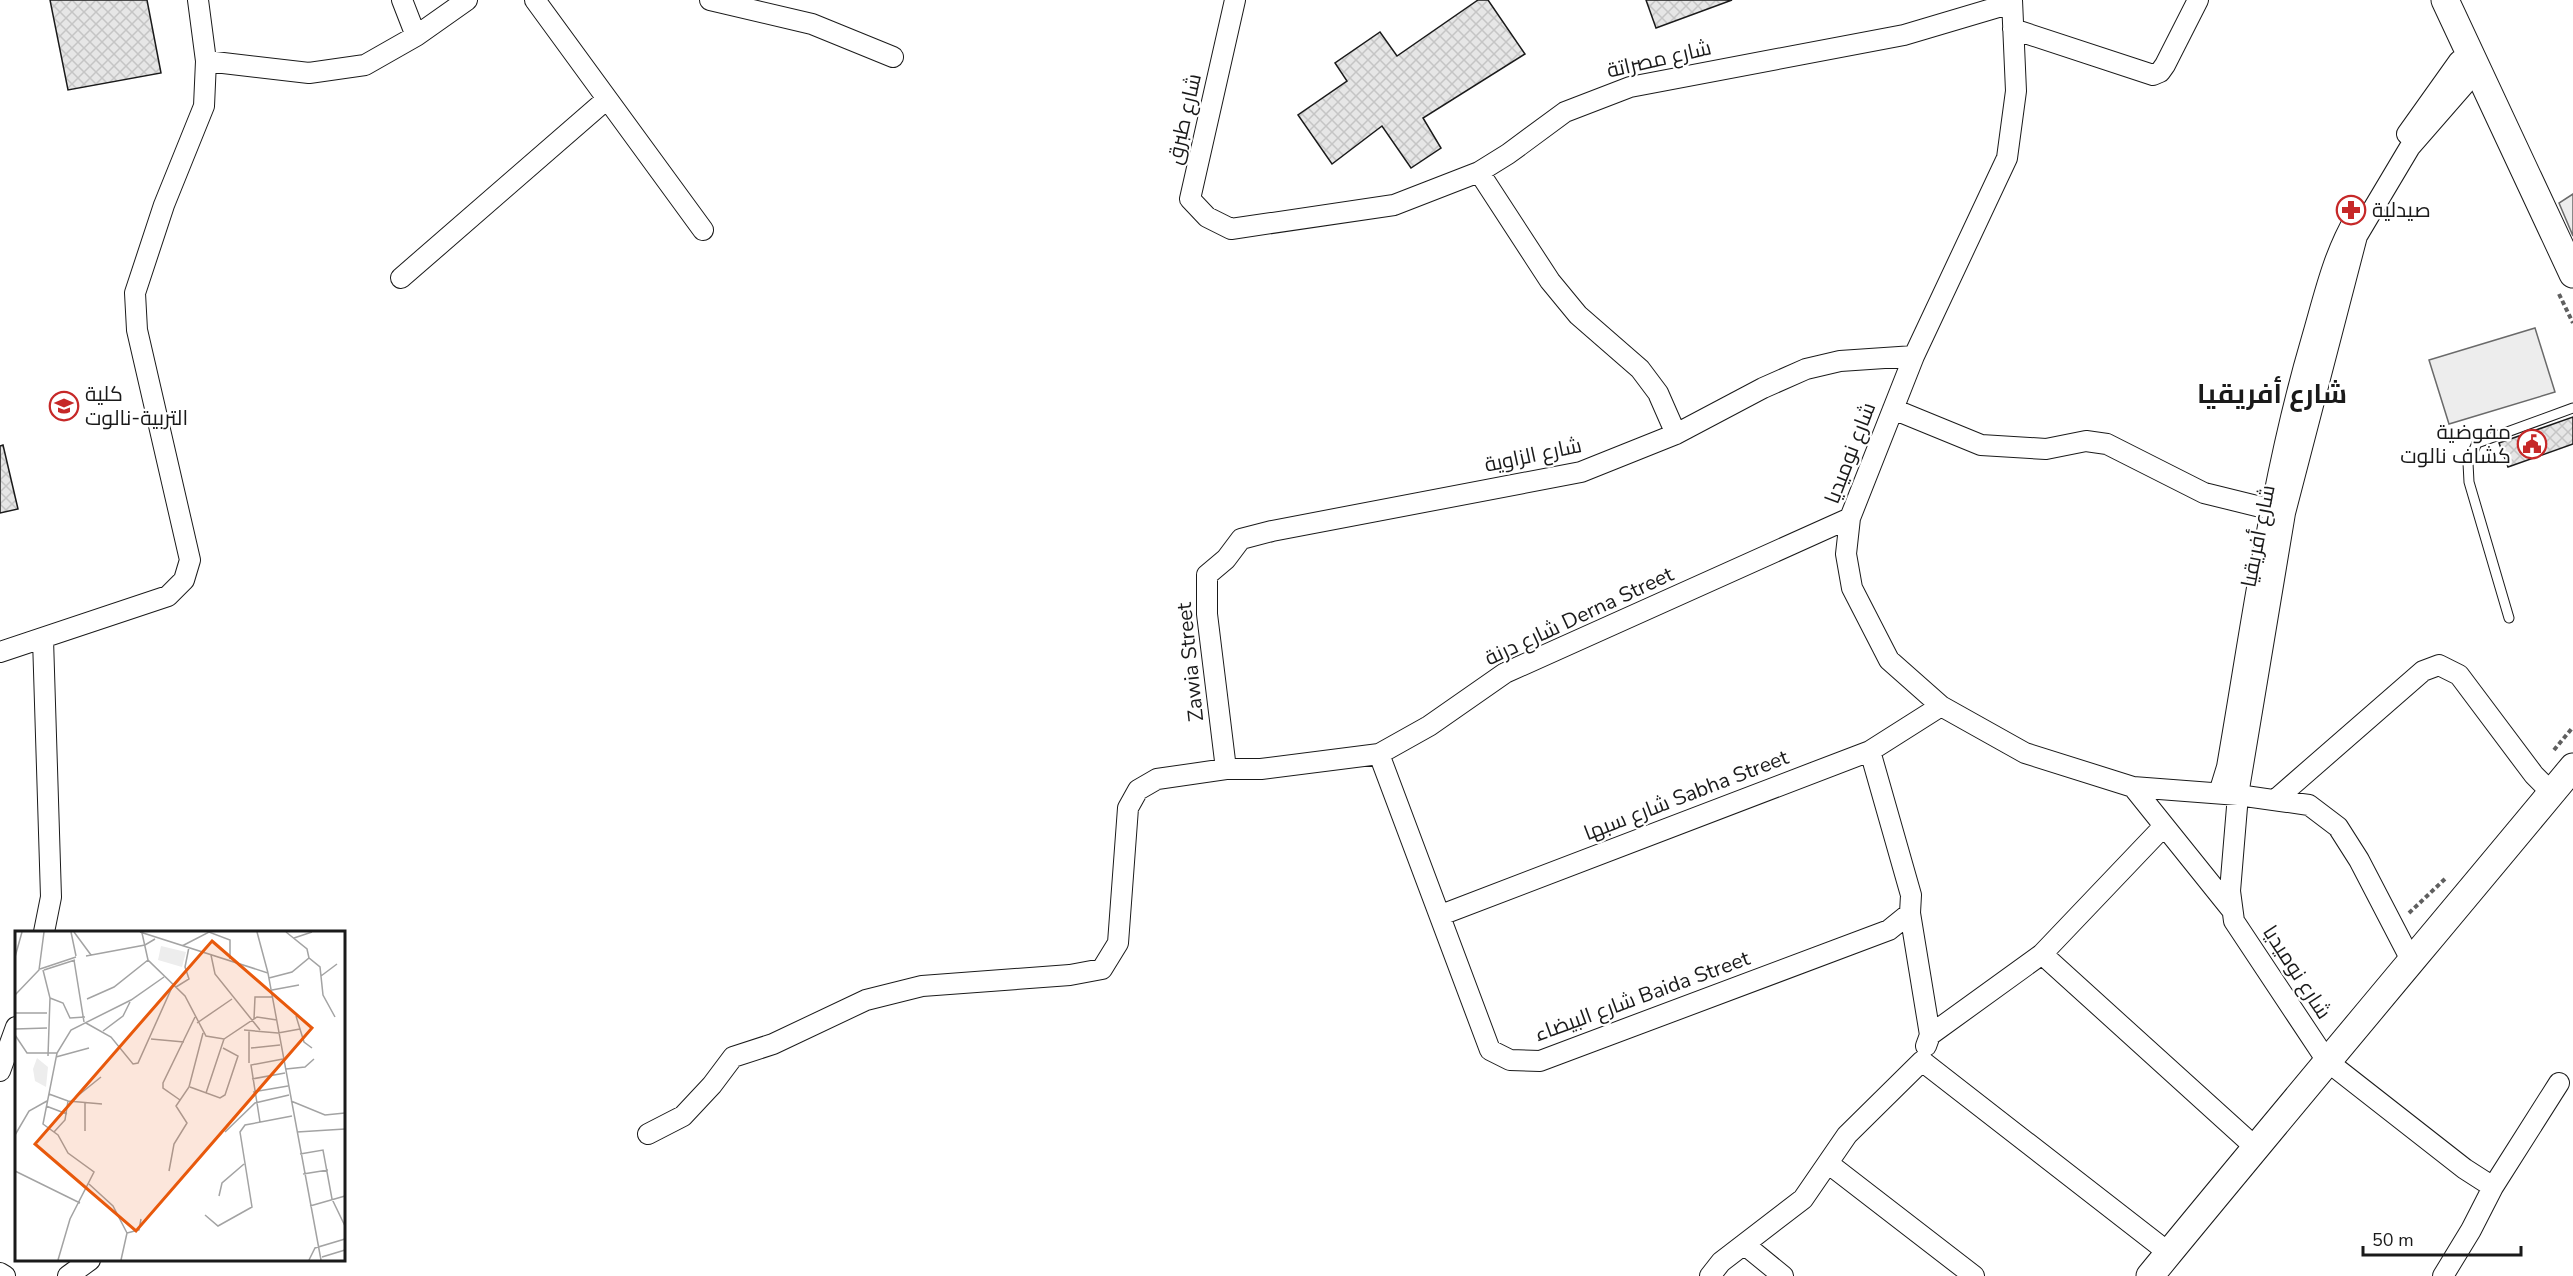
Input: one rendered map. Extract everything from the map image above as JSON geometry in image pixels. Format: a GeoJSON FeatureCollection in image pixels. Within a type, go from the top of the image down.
{"type":"FeatureCollection","features":[{"type":"Feature","properties":{"kind":"main road"},"geometry":{"type":"LineString","coordinates":[[2445,0],[2469,65],[2566,238],[2573,274]]}},
{"type":"Feature","properties":{"kind":"main road"},"geometry":{"type":"LineString","coordinates":[[2150,1276],[2326,1061],[2412,962],[2543,784],[2573,767]]}},
{"type":"Feature","properties":{"kind":"street"},"geometry":{"type":"LineString","coordinates":[[0,652],[168,596],[184,580],[190,560],[137,330],[135,294],[164,206],[204,106],[206,61],[198,0]]}},
{"type":"Feature","properties":{"kind":"street"},"geometry":{"type":"LineString","coordinates":[[402,0],[416,36]]}},
{"type":"Feature","properties":{"kind":"street"},"geometry":{"type":"LineString","coordinates":[[206,61],[309,73],[365,65],[416,36],[467,0]]}},
{"type":"Feature","properties":{"kind":"street"},"geometry":{"type":"LineString","coordinates":[[535,0],[703,230]]}},
{"type":"Feature","properties":{"kind":"street"},"geometry":{"type":"LineString","coordinates":[[710,0],[812,24],[893,57]]}},
{"type":"Feature","properties":{"kind":"street","name":"شارع طبرق"},"geometry":{"type":"LineString","coordinates":[[1231,229],[1207,217],[1190,199],[1235,0]]}},
{"type":"Feature","properties":{"kind":"street"},"geometry":{"type":"LineString","coordinates":[[2013,29],[2153,75],[2160,72],[2165,65],[2198,0]]}},
{"type":"Feature","properties":{"kind":"street","name":"شارع مصراتة"},"geometry":{"type":"LineString","coordinates":[[1231,229],[1394,205],[1479,172],[1508,154],[1565,112],[1630,87],[1904,35],[2012,2]]}},
{"type":"Feature","properties":{"kind":"street","name":"شارع نوميديا"},"geometry":{"type":"LineString","coordinates":[[2012,2],[2016,91],[2007,158],[1914,356],[1850,518],[1846,554],[1852,588],[1889,660],[1941,706],[2025,753],[2133,787],[2228,794],[2230,891],[2234,921],[2326,1061],[2464,1169],[2493,1187]]}},
{"type":"Feature","properties":{"kind":"street","name":"شارع أفريقيا"},"geometry":{"type":"LineString","coordinates":[[2228,794],[2278,512],[2357,236],[2410,147],[2469,65]]}},
{"type":"Feature","properties":{"kind":"street"},"geometry":{"type":"LineString","coordinates":[[401,278],[607,99]]}},
{"type":"Feature","properties":{"kind":"street"},"geometry":{"type":"LineString","coordinates":[[1479,172],[1550,281],[1578,315],[1640,369],[1658,393],[1676,434]]}},
{"type":"Feature","properties":{"kind":"street","name":"شارع الزاوية"},"geometry":{"type":"LineString","coordinates":[[1226,559],[1241,539],[1581,472],[1676,434],[1762,388],[1806,369],[1840,361],[1914,356]]}},
{"type":"Feature","properties":{"kind":"street"},"geometry":{"type":"LineString","coordinates":[[1893,409],[1981,444],[2046,449],[2086,441],[2107,444],[2204,493],[2278,512]]}},
{"type":"Feature","properties":{"kind":"street","name":"شارع درنة Derna Street"},"geometry":{"type":"LineString","coordinates":[[648,1134],[683,1116],[733,1057],[773,1044],[866,1000],[922,986],[1070,975],[1102,969],[1118,943],[1128,808],[1138,790],[1157,779],[1226,769],[1261,769],[1379,754],[1429,726],[1505,673],[1850,518]]}},
{"type":"Feature","properties":{"kind":"street","name":"Zawia Street"},"geometry":{"type":"LineString","coordinates":[[1226,559],[1207,575],[1207,614],[1226,769]]}},
{"type":"Feature","properties":{"kind":"street"},"geometry":{"type":"LineString","coordinates":[[43,639],[51,897],[44,931]]}},
{"type":"Feature","properties":{"kind":"street"},"geometry":{"type":"LineString","coordinates":[[2275,800],[2423,671],[2439,664],[2459,675],[2543,784]]}},
{"type":"Feature","properties":{"kind":"street","name":"شارع سبها Sabha Street"},"geometry":{"type":"LineString","coordinates":[[1441,915],[1870,751],[1941,706]]}},
{"type":"Feature","properties":{"kind":"street"},"geometry":{"type":"LineString","coordinates":[[1710,1276],[1720,1262],[1803,1199],[1847,1135],[1922,1061],[1930,1035],[1910,913],[1911,895],[1870,751]]}},
{"type":"Feature","properties":{"kind":"street","name":"شارع البيضاء Baida Street"},"geometry":{"type":"LineString","coordinates":[[1379,754],[1490,1050],[1510,1060],[1540,1061],[1889,930],[1910,913]]}},
{"type":"Feature","properties":{"kind":"street","name":"شارع نوميديا"},"geometry":{"type":"LineString","coordinates":[[2133,787],[2231,909]]}},
{"type":"Feature","properties":{"kind":"street"},"geometry":{"type":"LineString","coordinates":[[2228,794],[2309,805],[2338,827],[2359,860],[2412,962]]}},
{"type":"Feature","properties":{"kind":"street"},"geometry":{"type":"LineString","coordinates":[[1930,1035],[2042,954],[2164,826]]}},
{"type":"Feature","properties":{"kind":"street"},"geometry":{"type":"LineString","coordinates":[[2042,954],[2255,1148]]}},
{"type":"Feature","properties":{"kind":"street"},"geometry":{"type":"LineString","coordinates":[[0,1071],[15,1030]]}},
{"type":"Feature","properties":{"kind":"street"},"geometry":{"type":"LineString","coordinates":[[1922,1061],[2169,1253]]}},
{"type":"Feature","properties":{"kind":"street"},"geometry":{"type":"LineString","coordinates":[[2443,1276],[2493,1187],[2559,1083]]}},
{"type":"Feature","properties":{"kind":"street"},"geometry":{"type":"LineString","coordinates":[[1828,1164],[1974,1276]]}},
{"type":"Feature","properties":{"kind":"street"},"geometry":{"type":"LineString","coordinates":[[1745,1245],[1783,1276]]}},
{"type":"Feature","properties":{"kind":"street"},"geometry":{"type":"LineString","coordinates":[[68,1276],[89,1261]]}},
{"type":"Feature","properties":{"kind":"street"},"geometry":{"type":"LineString","coordinates":[[0,1274],[5,1276]]}},
{"type":"Feature","properties":{"kind":"lane"},"geometry":{"type":"LineString","coordinates":[[2509,618],[2469,482],[2468,463],[2477,443],[2573,408]]}},
{"type":"Feature","properties":{"kind":"path"},"geometry":{"type":"LineString","coordinates":[[2543,784],[2573,727]]}},
{"type":"Feature","properties":{"kind":"path"},"geometry":{"type":"LineString","coordinates":[[2393,926],[2435,891],[2449,876]]}},
{"type":"Feature","properties":{"kind":"shaded area"},"geometry":{"type":"Polygon","coordinates":[[[2573,194],[2573,236],[2559,203],[2573,194]]]}},
{"type":"Feature","properties":{"kind":"shaded area"},"geometry":{"type":"Polygon","coordinates":[[[2535,328],[2555,392],[2449,424],[2429,360],[2535,328]]]}},
{"type":"Feature","properties":{"kind":"building"},"geometry":{"type":"Polygon","coordinates":[[[50,0],[147,0],[161,73],[68,90],[50,0]]]}},
{"type":"Feature","properties":{"kind":"building"},"geometry":{"type":"Polygon","coordinates":[[[1478,0],[1488,0],[1525,54],[1423,118],[1441,148],[1411,168],[1382,126],[1332,164],[1298,115],[1347,81],[1335,63],[1380,32],[1397,56],[1478,0]]]}},
{"type":"Feature","properties":{"kind":"building"},"geometry":{"type":"Polygon","coordinates":[[[1646,0],[1732,0],[1656,28],[1646,0]]]}},
{"type":"Feature","properties":{"kind":"building"},"geometry":{"type":"Polygon","coordinates":[[[2573,417],[2573,444],[2508,467],[2499,443],[2573,417]]]}},
{"type":"Feature","properties":{"kind":"building"},"geometry":{"type":"Polygon","coordinates":[[[3,445],[18,509],[0,513],[0,446],[3,445]]]}},
{"type":"Feature","properties":{"kind":"place","name":"صيدلية"},"geometry":{"type":"Point","coordinates":[2351,210]}},
{"type":"Feature","properties":{"kind":"place","name":"كلية التربية-نالوت"},"geometry":{"type":"Point","coordinates":[64,406]}},
{"type":"Feature","properties":{"kind":"place","name":"مفوضية كشاف نالوت"},"geometry":{"type":"Point","coordinates":[2532,444]}},
{"type":"Feature","properties":{"kind":"district","name":"شارع أفريقيا"},"geometry":{"type":"Point","coordinates":[2272,394]}}]}
